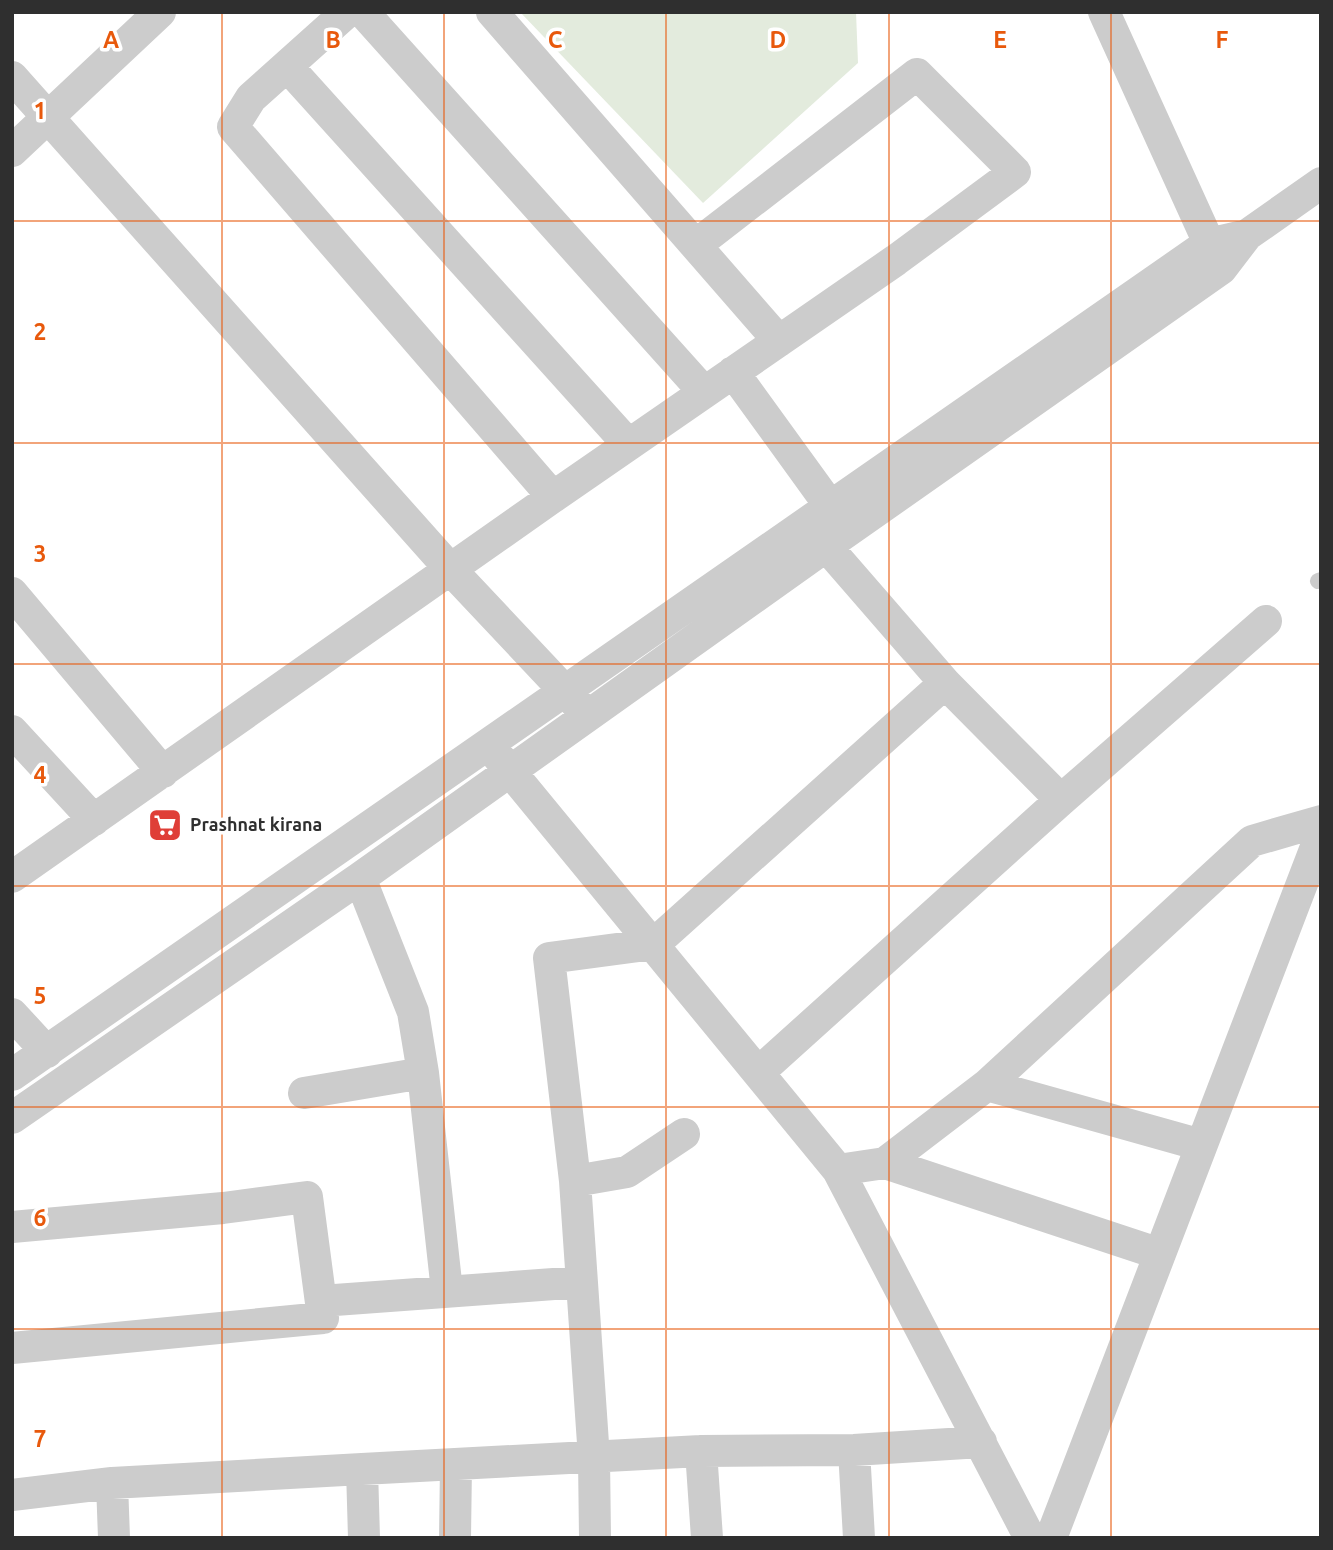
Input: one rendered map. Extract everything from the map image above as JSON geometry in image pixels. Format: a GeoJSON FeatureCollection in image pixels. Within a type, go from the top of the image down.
{"type":"FeatureCollection","features":[{"type":"Feature","properties":{"kind":"street"},"geometry":{"type":"LineString","coordinates":[[12,151],[160,12]]}},
{"type":"Feature","properties":{"kind":"street"},"geometry":{"type":"LineString","coordinates":[[347,12],[251,98],[233,127],[552,497]]}},
{"type":"Feature","properties":{"kind":"street"},"geometry":{"type":"LineString","coordinates":[[363,12],[704,392]]}},
{"type":"Feature","properties":{"kind":"street"},"geometry":{"type":"LineString","coordinates":[[492,12],[779,341]]}},
{"type":"Feature","properties":{"kind":"street"},"geometry":{"type":"LineString","coordinates":[[1104,12],[1214,256]]}},
{"type":"Feature","properties":{"kind":"street"},"geometry":{"type":"LineString","coordinates":[[287,66],[628,444]]}},
{"type":"Feature","properties":{"kind":"street"},"geometry":{"type":"LineString","coordinates":[[14,874],[94,821],[552,497],[896,260],[1015,172],[917,74],[696,245]]}},
{"type":"Feature","properties":{"kind":"street"},"geometry":{"type":"LineString","coordinates":[[12,77],[451,570],[566,691],[587,717]]}},
{"type":"Feature","properties":{"kind":"street"},"geometry":{"type":"LineString","coordinates":[[12,1075],[566,691],[820,525],[1321,183]]}},
{"type":"Feature","properties":{"kind":"street"},"geometry":{"type":"LineString","coordinates":[[733,372],[820,525],[945,683],[1060,800]]}},
{"type":"Feature","properties":{"kind":"street"},"geometry":{"type":"LineString","coordinates":[[12,1118],[360,878],[587,717],[820,525]]}},
{"type":"Feature","properties":{"kind":"street"},"geometry":{"type":"LineString","coordinates":[[12,593],[163,772]]}},
{"type":"Feature","properties":{"kind":"street"},"geometry":{"type":"LineString","coordinates":[[759,1072],[1060,800],[1266,621]]}},
{"type":"Feature","properties":{"kind":"street"},"geometry":{"type":"LineString","coordinates":[[595,1538],[594,1458],[575,1181],[549,958],[654,944],[945,683]]}},
{"type":"Feature","properties":{"kind":"street"},"geometry":{"type":"LineString","coordinates":[[12,731],[94,821]]}},
{"type":"Feature","properties":{"kind":"street"},"geometry":{"type":"LineString","coordinates":[[489,745],[838,1170],[1030,1538]]}},
{"type":"Feature","properties":{"kind":"street"},"geometry":{"type":"LineString","coordinates":[[885,1163],[987,1085],[1252,841],[1321,821]]}},
{"type":"Feature","properties":{"kind":"street"},"geometry":{"type":"LineString","coordinates":[[1051,1538],[1321,834]]}},
{"type":"Feature","properties":{"kind":"street"},"geometry":{"type":"LineString","coordinates":[[360,878],[413,1012],[423,1073],[447,1291]]}},
{"type":"Feature","properties":{"kind":"street"},"geometry":{"type":"LineString","coordinates":[[12,1014],[47,1052]]}},
{"type":"Feature","properties":{"kind":"street"},"geometry":{"type":"LineString","coordinates":[[304,1093],[423,1073]]}},
{"type":"Feature","properties":{"kind":"street"},"geometry":{"type":"LineString","coordinates":[[987,1085],[1201,1145]]}},
{"type":"Feature","properties":{"kind":"street"},"geometry":{"type":"LineString","coordinates":[[575,1181],[626,1172],[684,1133]]}},
{"type":"Feature","properties":{"kind":"street"},"geometry":{"type":"LineString","coordinates":[[838,1170],[885,1163],[1160,1254]]}},
{"type":"Feature","properties":{"kind":"street"},"geometry":{"type":"LineString","coordinates":[[12,1227],[307,1198],[323,1318],[12,1348]]}},
{"type":"Feature","properties":{"kind":"street"},"geometry":{"type":"LineString","coordinates":[[321,1301],[581,1282]]}},
{"type":"Feature","properties":{"kind":"street"},"geometry":{"type":"LineString","coordinates":[[12,1495],[112,1483],[362,1469],[701,1451],[855,1450],[981,1442]]}},
{"type":"Feature","properties":{"kind":"street"},"geometry":{"type":"LineString","coordinates":[[855,1450],[859,1538]]}},
{"type":"Feature","properties":{"kind":"street"},"geometry":{"type":"LineString","coordinates":[[701,1451],[706,1538]]}},
{"type":"Feature","properties":{"kind":"street"},"geometry":{"type":"LineString","coordinates":[[455,1538],[456,1465]]}},
{"type":"Feature","properties":{"kind":"street"},"geometry":{"type":"LineString","coordinates":[[362,1469],[365,1538]]}},
{"type":"Feature","properties":{"kind":"street"},"geometry":{"type":"LineString","coordinates":[[112,1483],[114,1538]]}},
{"type":"Feature","properties":{"kind":"shaded area"},"geometry":{"type":"Polygon","coordinates":[[[520,12],[856,12],[858,63],[703,203],[520,12]]]}},
{"type":"Feature","properties":{"kind":"place","name":"Prashnat kirana"},"geometry":{"type":"Point","coordinates":[165,825]}}]}
